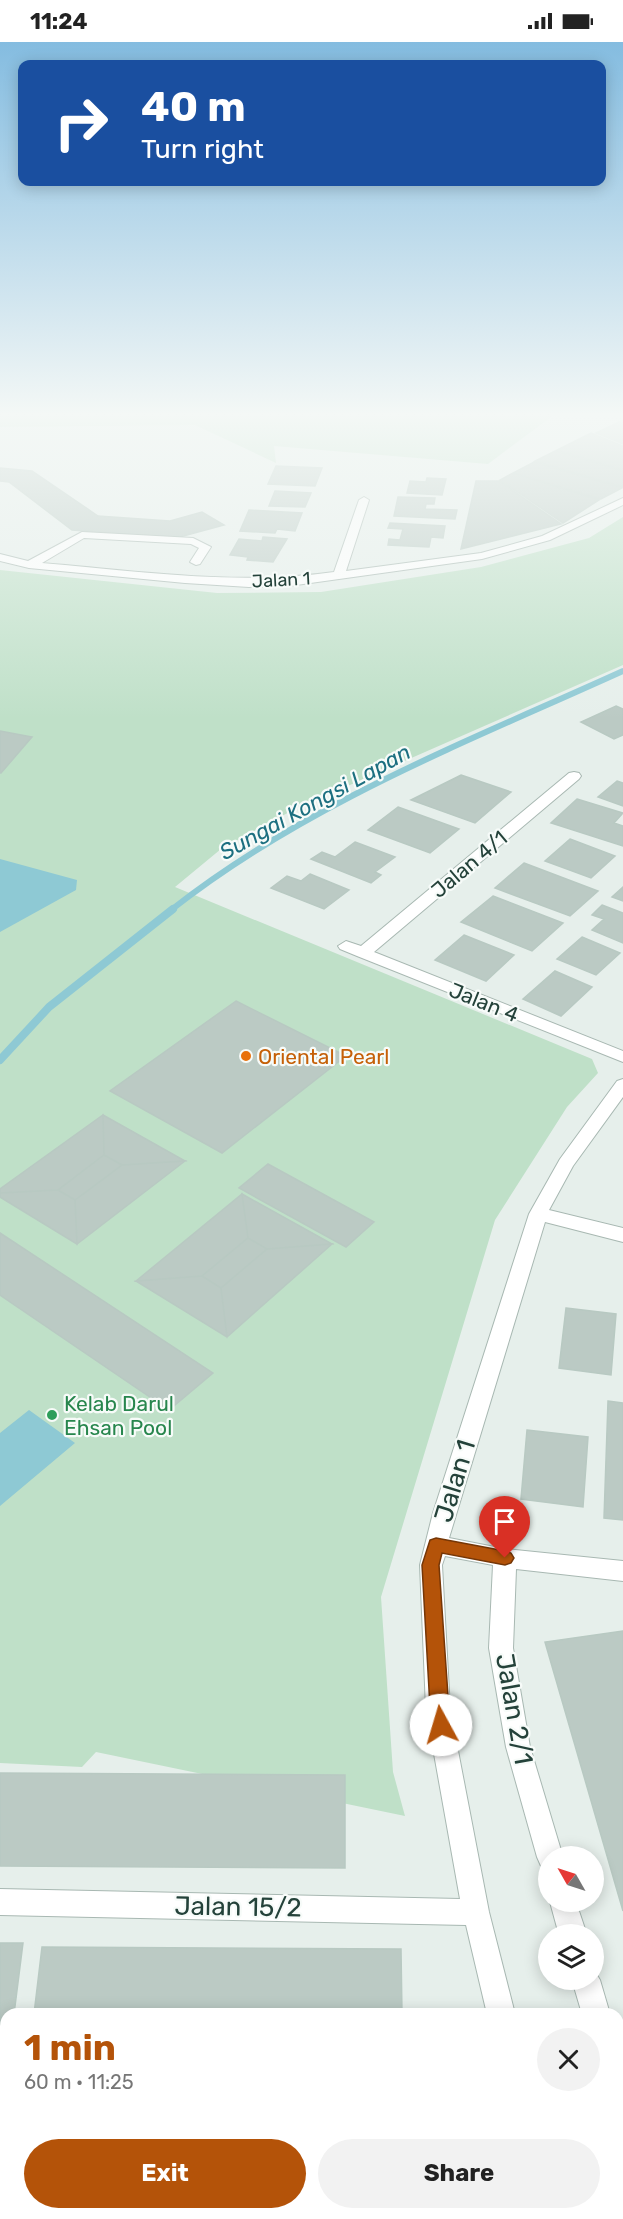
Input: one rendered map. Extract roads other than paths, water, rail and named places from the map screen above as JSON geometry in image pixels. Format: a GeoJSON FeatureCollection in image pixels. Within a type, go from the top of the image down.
{"type":"FeatureCollection","features":[{"type":"Feature","properties":{"kind":"street"},"geometry":{"type":"LineString","coordinates":[[339,575],[359,516]]}},
{"type":"Feature","properties":{"kind":"street","name":"Jalan 1"},"geometry":{"type":"LineString","coordinates":[[0,557],[29,565],[249,583],[289,582],[482,556],[546,538],[593,516]]}},
{"type":"Feature","properties":{"kind":"street"},"geometry":{"type":"LineString","coordinates":[[29,565],[82,535],[194,541],[205,547],[196,562]]}},
{"type":"Feature","properties":{"kind":"street","name":"Jalan 4/1"},"geometry":{"type":"LineString","coordinates":[[363,953],[574,776]]}},
{"type":"Feature","properties":{"kind":"street","name":"Jalan 4"},"geometry":{"type":"LineString","coordinates":[[346,946],[623,1057]]}},
{"type":"Feature","properties":{"kind":"street","name":"Jalan 1"},"geometry":{"type":"LineString","coordinates":[[500,2008],[476,1912],[438,1709],[431,1565],[444,1513],[538,1214],[552,1184],[589,1128],[623,1085]]}},
{"type":"Feature","properties":{"kind":"street"},"geometry":{"type":"LineString","coordinates":[[538,1214],[623,1234]]}},
{"type":"Feature","properties":{"kind":"street"},"geometry":{"type":"LineString","coordinates":[[436,1545],[505,1558],[623,1571]]}},
{"type":"Feature","properties":{"kind":"street","name":"Jalan 2/1"},"geometry":{"type":"LineString","coordinates":[[505,1558],[501,1648],[518,1747],[547,1846]]}},
{"type":"Feature","properties":{"kind":"street","name":"Jalan 15/2"},"geometry":{"type":"LineString","coordinates":[[0,1902],[476,1912]]}},
{"type":"Feature","properties":{"kind":"street"},"geometry":{"type":"LineString","coordinates":[[589,1990],[594,2008]]}},
{"type":"Feature","properties":{"kind":"water"},"geometry":{"type":"Polygon","coordinates":[[[0,859],[77,880],[76,890],[0,932],[0,859]]]}},
{"type":"Feature","properties":{"kind":"water"},"geometry":{"type":"Polygon","coordinates":[[[29,1410],[75,1443],[0,1506],[0,1433],[29,1410]]]}},
{"type":"Feature","properties":{"kind":"waterway","name":"Sungai Kongsi Lapan"},"geometry":{"type":"LineString","coordinates":[[171,910],[223,872],[332,806],[448,749],[623,671]]}},
{"type":"Feature","properties":{"kind":"waterway","name":"Sungai Kongsi Lapan"},"geometry":{"type":"LineString","coordinates":[[0,1060],[49,1007],[173,909]]}},
{"type":"Feature","properties":{"kind":"place","name":"Oriental Pearl"},"geometry":{"type":"Point","coordinates":[246,1056]}},
{"type":"Feature","properties":{"kind":"place","name":"Kelab Darul Ehsan Pool"},"geometry":{"type":"Point","coordinates":[52,1415]}}]}
